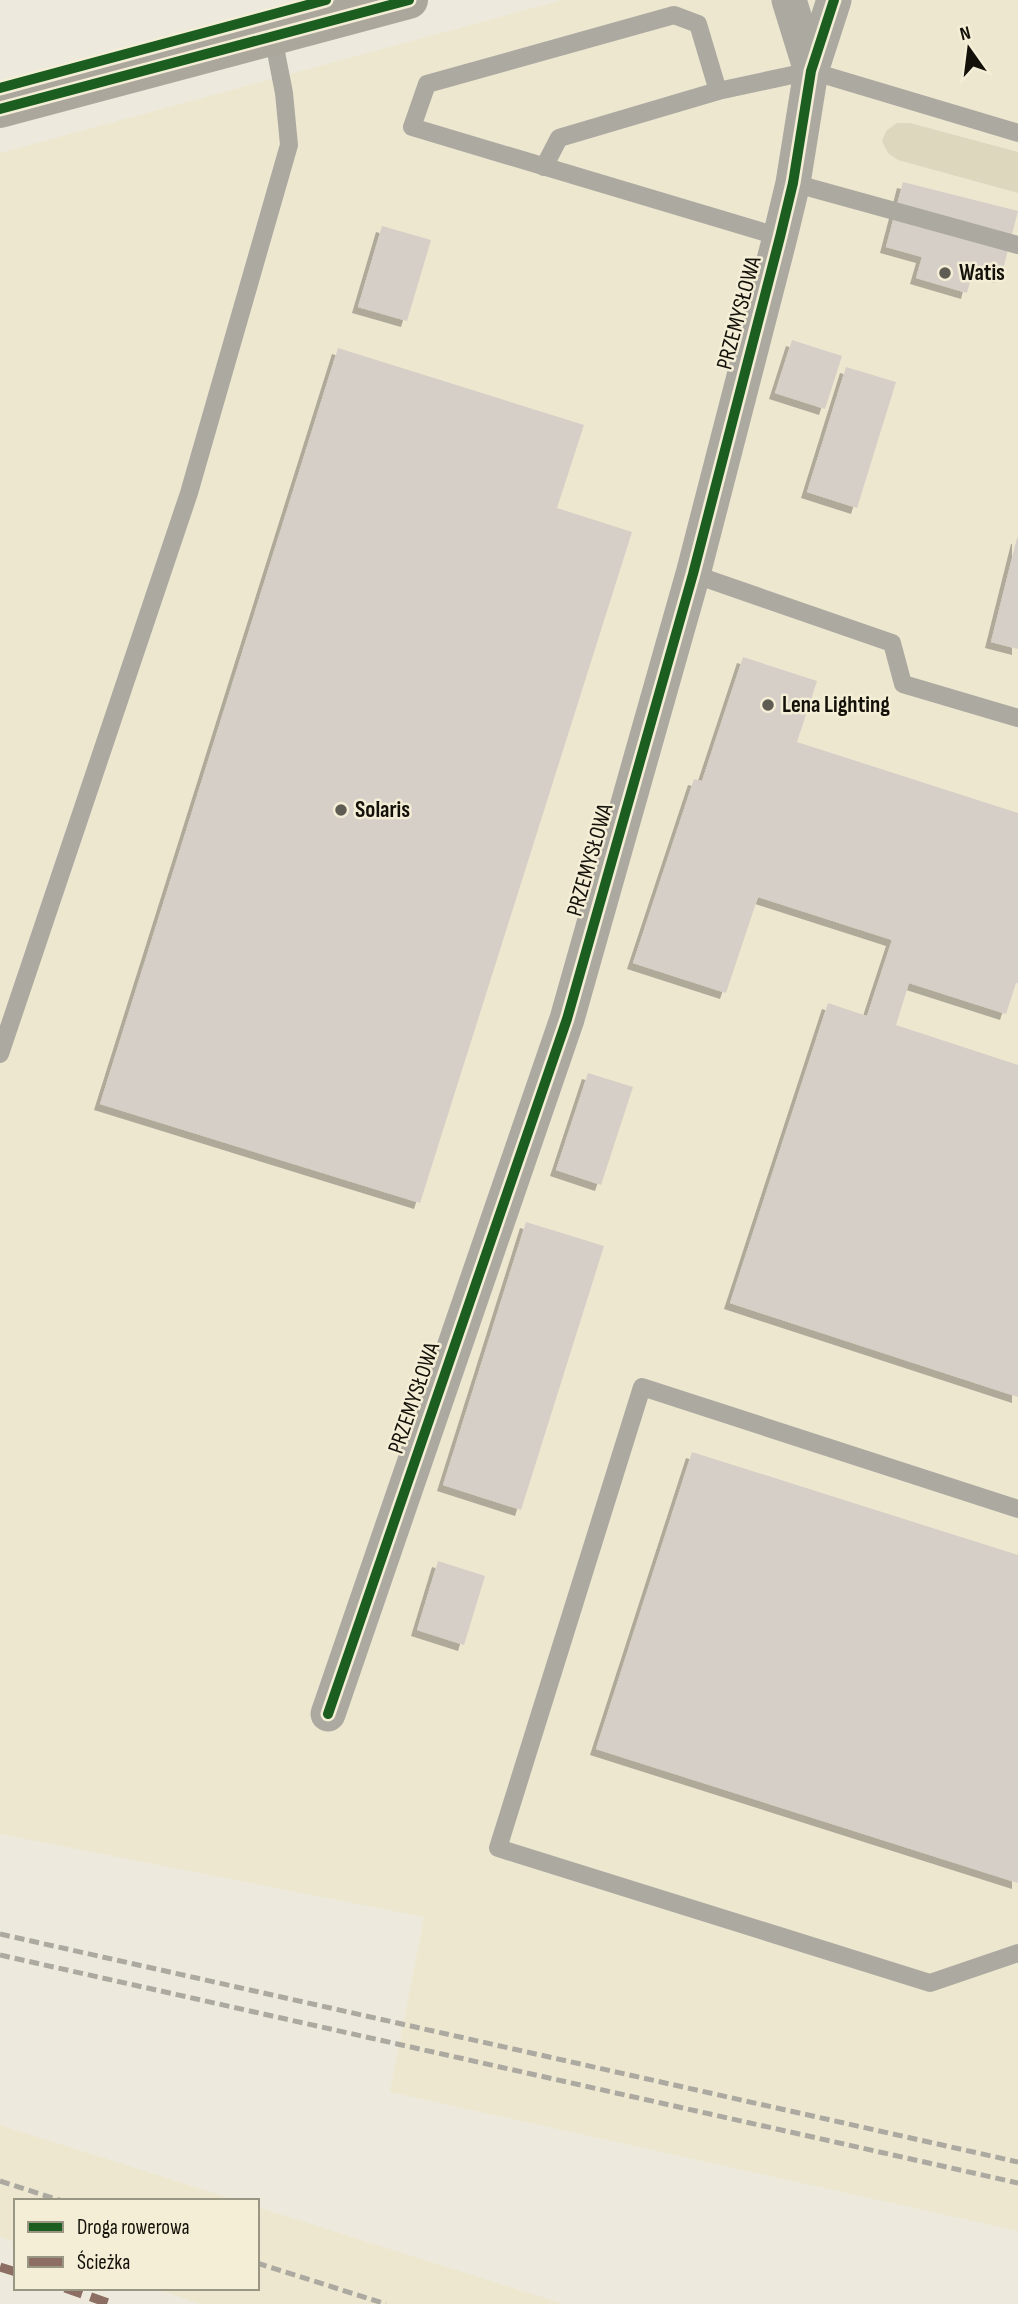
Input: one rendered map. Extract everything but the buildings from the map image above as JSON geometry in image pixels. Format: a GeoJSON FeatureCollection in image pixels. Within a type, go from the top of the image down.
{"type":"FeatureCollection","features":[{"type":"Feature","properties":{"kind":"street"},"geometry":{"type":"LineString","coordinates":[[0,110],[409,0]]}},
{"type":"Feature","properties":{"kind":"street","name":"PRZEMYSŁOWA"},"geometry":{"type":"LineString","coordinates":[[789,0],[811,71]]}},
{"type":"Feature","properties":{"kind":"street","name":"PRZEMYSŁOWA"},"geometry":{"type":"LineString","coordinates":[[328,1714],[567,1019],[693,574],[793,183],[811,71],[834,0]]}},
{"type":"Feature","properties":{"kind":"lane"},"geometry":{"type":"LineString","coordinates":[[718,91],[698,24],[674,15],[427,85],[412,127],[780,237]]}},
{"type":"Feature","properties":{"kind":"lane"},"geometry":{"type":"LineString","coordinates":[[0,1054],[189,493],[289,145],[284,93],[272,37]]}},
{"type":"Feature","properties":{"kind":"lane"},"geometry":{"type":"LineString","coordinates":[[544,167],[559,138],[718,91],[811,71],[1018,133]]}},
{"type":"Feature","properties":{"kind":"lane"},"geometry":{"type":"LineString","coordinates":[[793,183],[1018,245]]}},
{"type":"Feature","properties":{"kind":"lane"},"geometry":{"type":"LineString","coordinates":[[693,574],[892,643],[903,684],[1018,718]]}},
{"type":"Feature","properties":{"kind":"lane"},"geometry":{"type":"LineString","coordinates":[[1018,1509],[642,1387],[498,1848],[930,1983],[1018,1953]]}},
{"type":"Feature","properties":{"kind":"shaded area"},"geometry":{"type":"Polygon","coordinates":[[[562,0],[1018,0],[1018,2231],[390,2092],[424,1917],[0,1834],[0,153],[562,0]]]}},
{"type":"Feature","properties":{"kind":"shaded area"},"geometry":{"type":"Polygon","coordinates":[[[897,123],[910,123],[1018,152],[1018,193],[898,160],[888,153],[882,141],[886,131],[897,123]]]}},
{"type":"Feature","properties":{"kind":"shaded area"},"geometry":{"type":"Polygon","coordinates":[[[0,2125],[233,2199],[14,2199],[14,2241],[0,2237],[0,2125]]]}},
{"type":"Feature","properties":{"kind":"shaded area"},"geometry":{"type":"Polygon","coordinates":[[[259,2208],[564,2304],[201,2304],[160,2290],[259,2290],[259,2208]]]}},
{"type":"Feature","properties":{"kind":"railway"},"geometry":{"type":"LineString","coordinates":[[0,1934],[1018,2162]]}},
{"type":"Feature","properties":{"kind":"railway"},"geometry":{"type":"LineString","coordinates":[[0,1955],[1018,2183]]}},
{"type":"Feature","properties":{"kind":"railway"},"geometry":{"type":"LineString","coordinates":[[0,2181],[56,2199]]}},
{"type":"Feature","properties":{"kind":"railway"},"geometry":{"type":"LineString","coordinates":[[259,2264],[386,2304]]}},
{"type":"Feature","properties":{"kind":"marked path"},"geometry":{"type":"LineString","coordinates":[[0,2267],[14,2271]]}},
{"type":"Feature","properties":{"kind":"marked path"},"geometry":{"type":"LineString","coordinates":[[71,2290],[111,2304]]}},
{"type":"Feature","properties":{"kind":"cycle path"},"geometry":{"type":"LineString","coordinates":[[0,88],[326,0]]}},
{"type":"Feature","properties":{"kind":"cycle path"},"geometry":{"type":"LineString","coordinates":[[0,109],[409,0]]}},
{"type":"Feature","properties":{"kind":"cycle path"},"geometry":{"type":"LineString","coordinates":[[328,1714],[567,1019],[693,574],[793,183],[811,71],[834,0]]}},
{"type":"Feature","properties":{"kind":"place","name":"Watis"},"geometry":{"type":"Point","coordinates":[945,273]}},
{"type":"Feature","properties":{"kind":"place","name":"Lena Lighting"},"geometry":{"type":"Point","coordinates":[768,705]}},
{"type":"Feature","properties":{"kind":"place","name":"Solaris"},"geometry":{"type":"Point","coordinates":[341,810]}}]}
